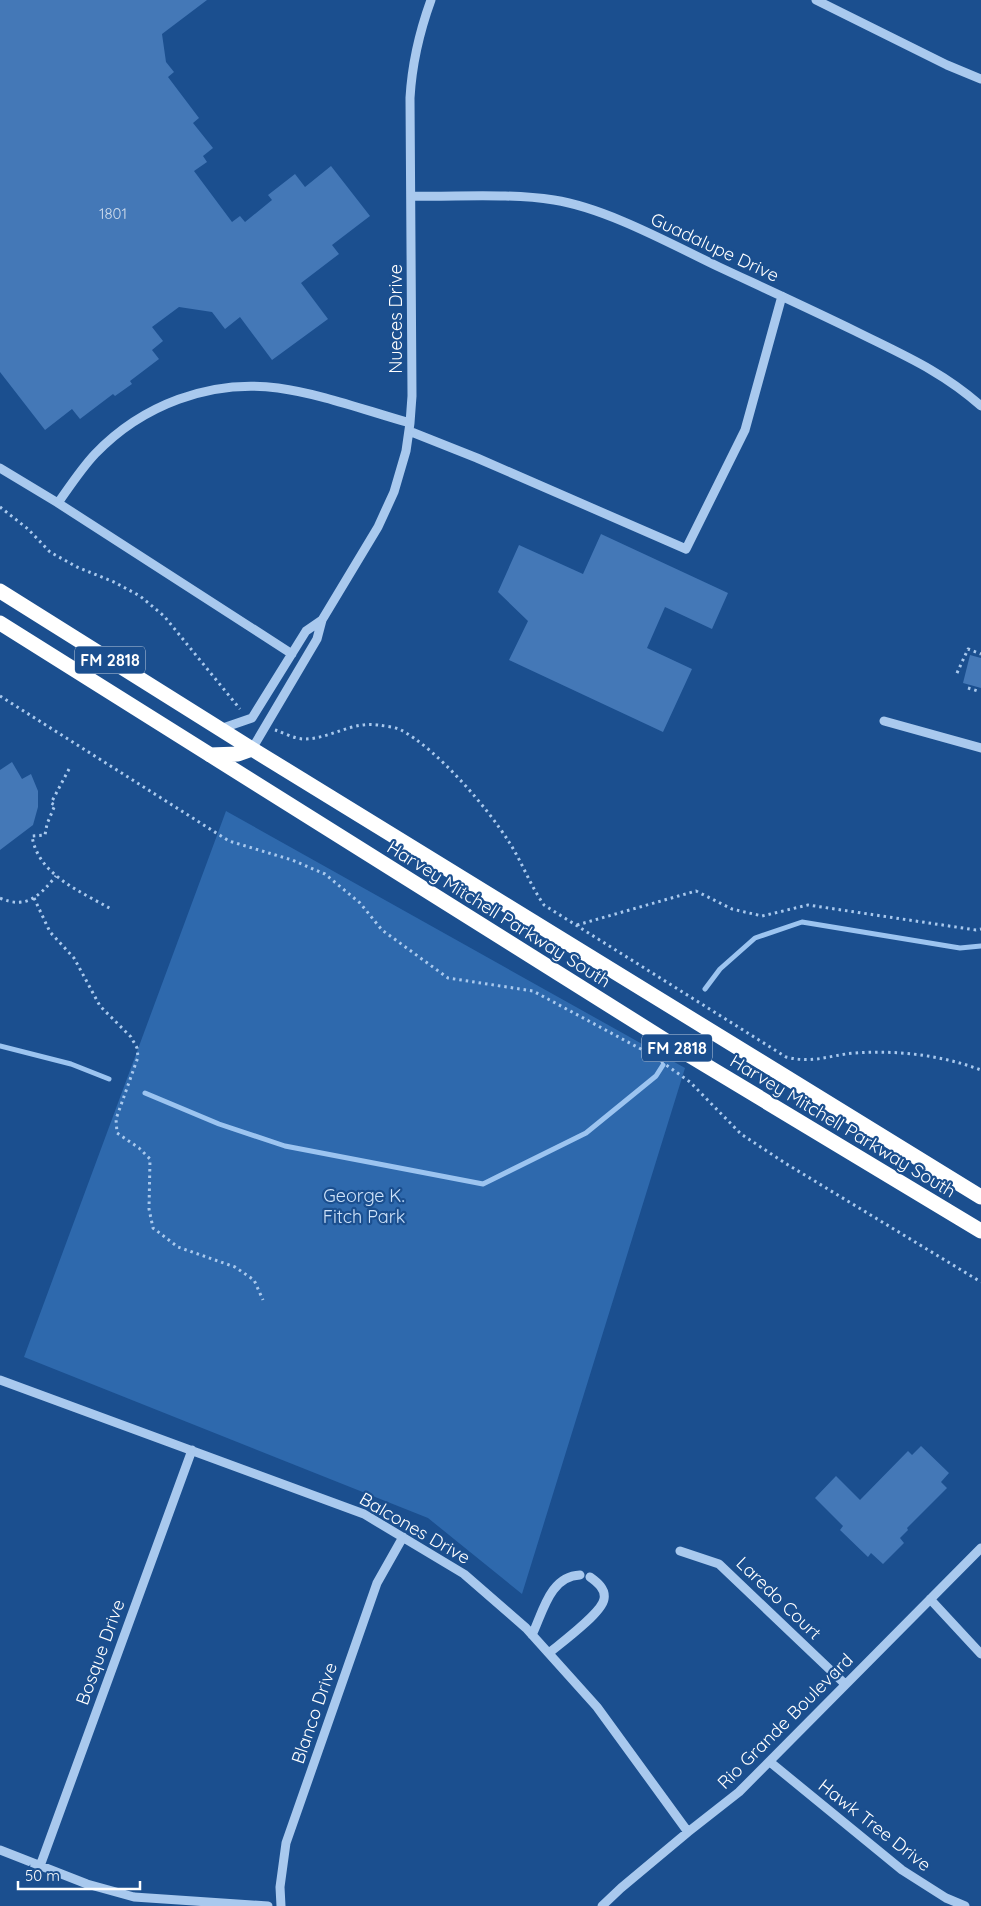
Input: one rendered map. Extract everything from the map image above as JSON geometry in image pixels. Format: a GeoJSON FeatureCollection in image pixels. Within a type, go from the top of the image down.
{"type":"FeatureCollection","features":[{"type":"Feature","properties":{"kind":"highway","name":"Harvey Mitchell Parkway South"},"geometry":{"type":"LineString","coordinates":[[0,591],[252,750],[981,1198]]}},
{"type":"Feature","properties":{"kind":"highway","name":"Harvey Mitchell Parkway South"},"geometry":{"type":"LineString","coordinates":[[0,624],[687,1054],[981,1231]]}},
{"type":"Feature","properties":{"kind":"highway"},"geometry":{"type":"LineString","coordinates":[[210,755],[238,754],[252,750]]}},
{"type":"Feature","properties":{"kind":"street","name":"Nueces Drive"},"geometry":{"type":"LineString","coordinates":[[252,750],[317,639],[322,620],[387,509],[401,471],[410,427],[412,396],[411,77],[417,43],[430,0]]}},
{"type":"Feature","properties":{"kind":"street"},"geometry":{"type":"LineString","coordinates":[[816,0],[947,65],[981,79]]}},
{"type":"Feature","properties":{"kind":"street","name":"Guadalupe Drive"},"geometry":{"type":"LineString","coordinates":[[411,196],[513,197],[556,200],[615,219],[782,296],[928,367],[962,389],[981,406]]}},
{"type":"Feature","properties":{"kind":"street"},"geometry":{"type":"LineString","coordinates":[[58,503],[90,459],[123,429],[161,406],[200,392],[243,386],[279,388],[325,399],[410,427],[686,549],[745,430],[782,296]]}},
{"type":"Feature","properties":{"kind":"street"},"geometry":{"type":"LineString","coordinates":[[0,468],[58,503],[292,654]]}},
{"type":"Feature","properties":{"kind":"street","name":"Nueces Drive"},"geometry":{"type":"LineString","coordinates":[[252,718],[306,632],[322,620]]}},
{"type":"Feature","properties":{"kind":"street"},"geometry":{"type":"LineString","coordinates":[[220,729],[252,718]]}},
{"type":"Feature","properties":{"kind":"street"},"geometry":{"type":"LineString","coordinates":[[884,721],[981,747]]}},
{"type":"Feature","properties":{"kind":"street","name":"Balcones Drive"},"geometry":{"type":"LineString","coordinates":[[0,1380],[364,1514],[464,1574],[532,1635],[597,1707],[688,1832]]}},
{"type":"Feature","properties":{"kind":"street","name":"Bosque Drive"},"geometry":{"type":"LineString","coordinates":[[40,1866],[192,1450]]}},
{"type":"Feature","properties":{"kind":"street","name":"Blanco Drive"},"geometry":{"type":"LineString","coordinates":[[281,1906],[280,1887],[286,1843],[377,1583],[403,1537]]}},
{"type":"Feature","properties":{"kind":"street","name":"Rio Grande Boulevard"},"geometry":{"type":"LineString","coordinates":[[602,1906],[688,1832],[739,1792],[981,1548]]}},
{"type":"Feature","properties":{"kind":"street","name":"Laredo Court"},"geometry":{"type":"LineString","coordinates":[[680,1551],[719,1564],[845,1684]]}},
{"type":"Feature","properties":{"kind":"street"},"geometry":{"type":"LineString","coordinates":[[532,1635],[554,1586],[573,1575],[580,1575]]}},
{"type":"Feature","properties":{"kind":"street"},"geometry":{"type":"LineString","coordinates":[[549,1653],[599,1610],[604,1599],[603,1591],[598,1583],[590,1577]]}},
{"type":"Feature","properties":{"kind":"street"},"geometry":{"type":"LineString","coordinates":[[930,1599],[981,1654]]}},
{"type":"Feature","properties":{"kind":"street","name":"Hawk Tree Drive"},"geometry":{"type":"LineString","coordinates":[[770,1762],[902,1870],[946,1898],[965,1906]]}},
{"type":"Feature","properties":{"kind":"street"},"geometry":{"type":"LineString","coordinates":[[0,1850],[87,1884],[134,1897],[268,1906]]}},
{"type":"Feature","properties":{"kind":"path"},"geometry":{"type":"LineString","coordinates":[[0,507],[28,529],[50,552],[77,567],[114,582],[140,596],[164,616],[240,710],[252,718]]}},
{"type":"Feature","properties":{"kind":"path"},"geometry":{"type":"LineString","coordinates":[[957,673],[968,649],[981,654]]}},
{"type":"Feature","properties":{"kind":"path"},"geometry":{"type":"LineString","coordinates":[[968,688],[978,691]]}},
{"type":"Feature","properties":{"kind":"path"},"geometry":{"type":"LineString","coordinates":[[0,696],[229,841],[292,860],[325,874],[360,903],[382,930],[448,978],[533,991],[652,1055],[690,1082],[741,1134],[785,1163],[981,1282]]}},
{"type":"Feature","properties":{"kind":"path"},"geometry":{"type":"LineString","coordinates":[[264,727],[303,739],[327,735],[354,726],[377,725],[400,730],[428,750],[484,808],[508,841],[544,905],[786,1056],[801,1060],[854,1053],[894,1052],[929,1056],[981,1070]]}},
{"type":"Feature","properties":{"kind":"path"},"geometry":{"type":"LineString","coordinates":[[69,769],[51,803],[55,805],[47,824],[45,835],[32,836],[38,857],[56,876],[110,909]]}},
{"type":"Feature","properties":{"kind":"path"},"geometry":{"type":"LineString","coordinates":[[0,898],[17,902],[34,898],[56,876]]}},
{"type":"Feature","properties":{"kind":"path"},"geometry":{"type":"LineString","coordinates":[[577,925],[696,891],[732,909],[762,916],[808,905],[976,930],[981,929]]}},
{"type":"Feature","properties":{"kind":"path"},"geometry":{"type":"LineString","coordinates":[[34,898],[50,932],[74,958],[100,1006],[131,1037],[137,1048],[138,1057],[116,1119],[118,1133],[139,1148],[150,1159],[149,1209],[154,1228],[178,1247],[235,1267],[254,1280],[263,1300]]}},
{"type":"Feature","properties":{"kind":"green space","name":"George K. Fitch Park"},"geometry":{"type":"Polygon","coordinates":[[[226,811],[685,1068],[522,1594],[428,1518],[24,1357],[226,811]]]}},
{"type":"Feature","properties":{"kind":"building"},"geometry":{"type":"Polygon","coordinates":[[[0,0],[207,0],[162,34],[166,62],[174,72],[168,77],[199,118],[193,123],[213,148],[203,156],[207,162],[194,171],[232,222],[240,216],[245,222],[272,200],[268,195],[295,174],[305,187],[331,166],[370,216],[332,245],[339,254],[301,283],[328,319],[272,360],[240,317],[225,329],[212,312],[179,307],[152,327],[163,341],[152,350],[159,359],[130,381],[132,384],[115,396],[113,394],[80,419],[72,409],[45,430],[0,372],[0,0]]]}},
{"type":"Feature","properties":{"kind":"building"},"geometry":{"type":"Polygon","coordinates":[[[601,534],[728,593],[712,629],[665,607],[647,648],[692,669],[663,732],[509,660],[528,621],[498,592],[519,545],[583,574],[601,534]]]}},
{"type":"Feature","properties":{"kind":"building"},"geometry":{"type":"Polygon","coordinates":[[[970,655],[981,658],[981,688],[963,683],[970,655]]]}},
{"type":"Feature","properties":{"kind":"building"},"geometry":{"type":"Polygon","coordinates":[[[12,762],[22,779],[31,774],[38,791],[38,807],[33,825],[0,850],[0,770],[12,762]]]}},
{"type":"Feature","properties":{"kind":"building"},"geometry":{"type":"Polygon","coordinates":[[[921,1446],[949,1473],[941,1482],[947,1488],[907,1528],[908,1530],[900,1538],[904,1543],[883,1564],[871,1553],[868,1557],[840,1530],[843,1526],[815,1498],[836,1476],[860,1500],[908,1451],[912,1455],[921,1446]]]}},
{"type":"Feature","properties":{"kind":"waterway"},"geometry":{"type":"LineString","coordinates":[[705,989],[720,969],[755,938],[802,922],[960,948],[981,946]]}},
{"type":"Feature","properties":{"kind":"waterway"},"geometry":{"type":"LineString","coordinates":[[0,1046],[71,1064],[109,1079]]}},
{"type":"Feature","properties":{"kind":"waterway"},"geometry":{"type":"LineString","coordinates":[[145,1093],[219,1124],[285,1146],[483,1184],[586,1133],[656,1076],[663,1065]]}}]}
